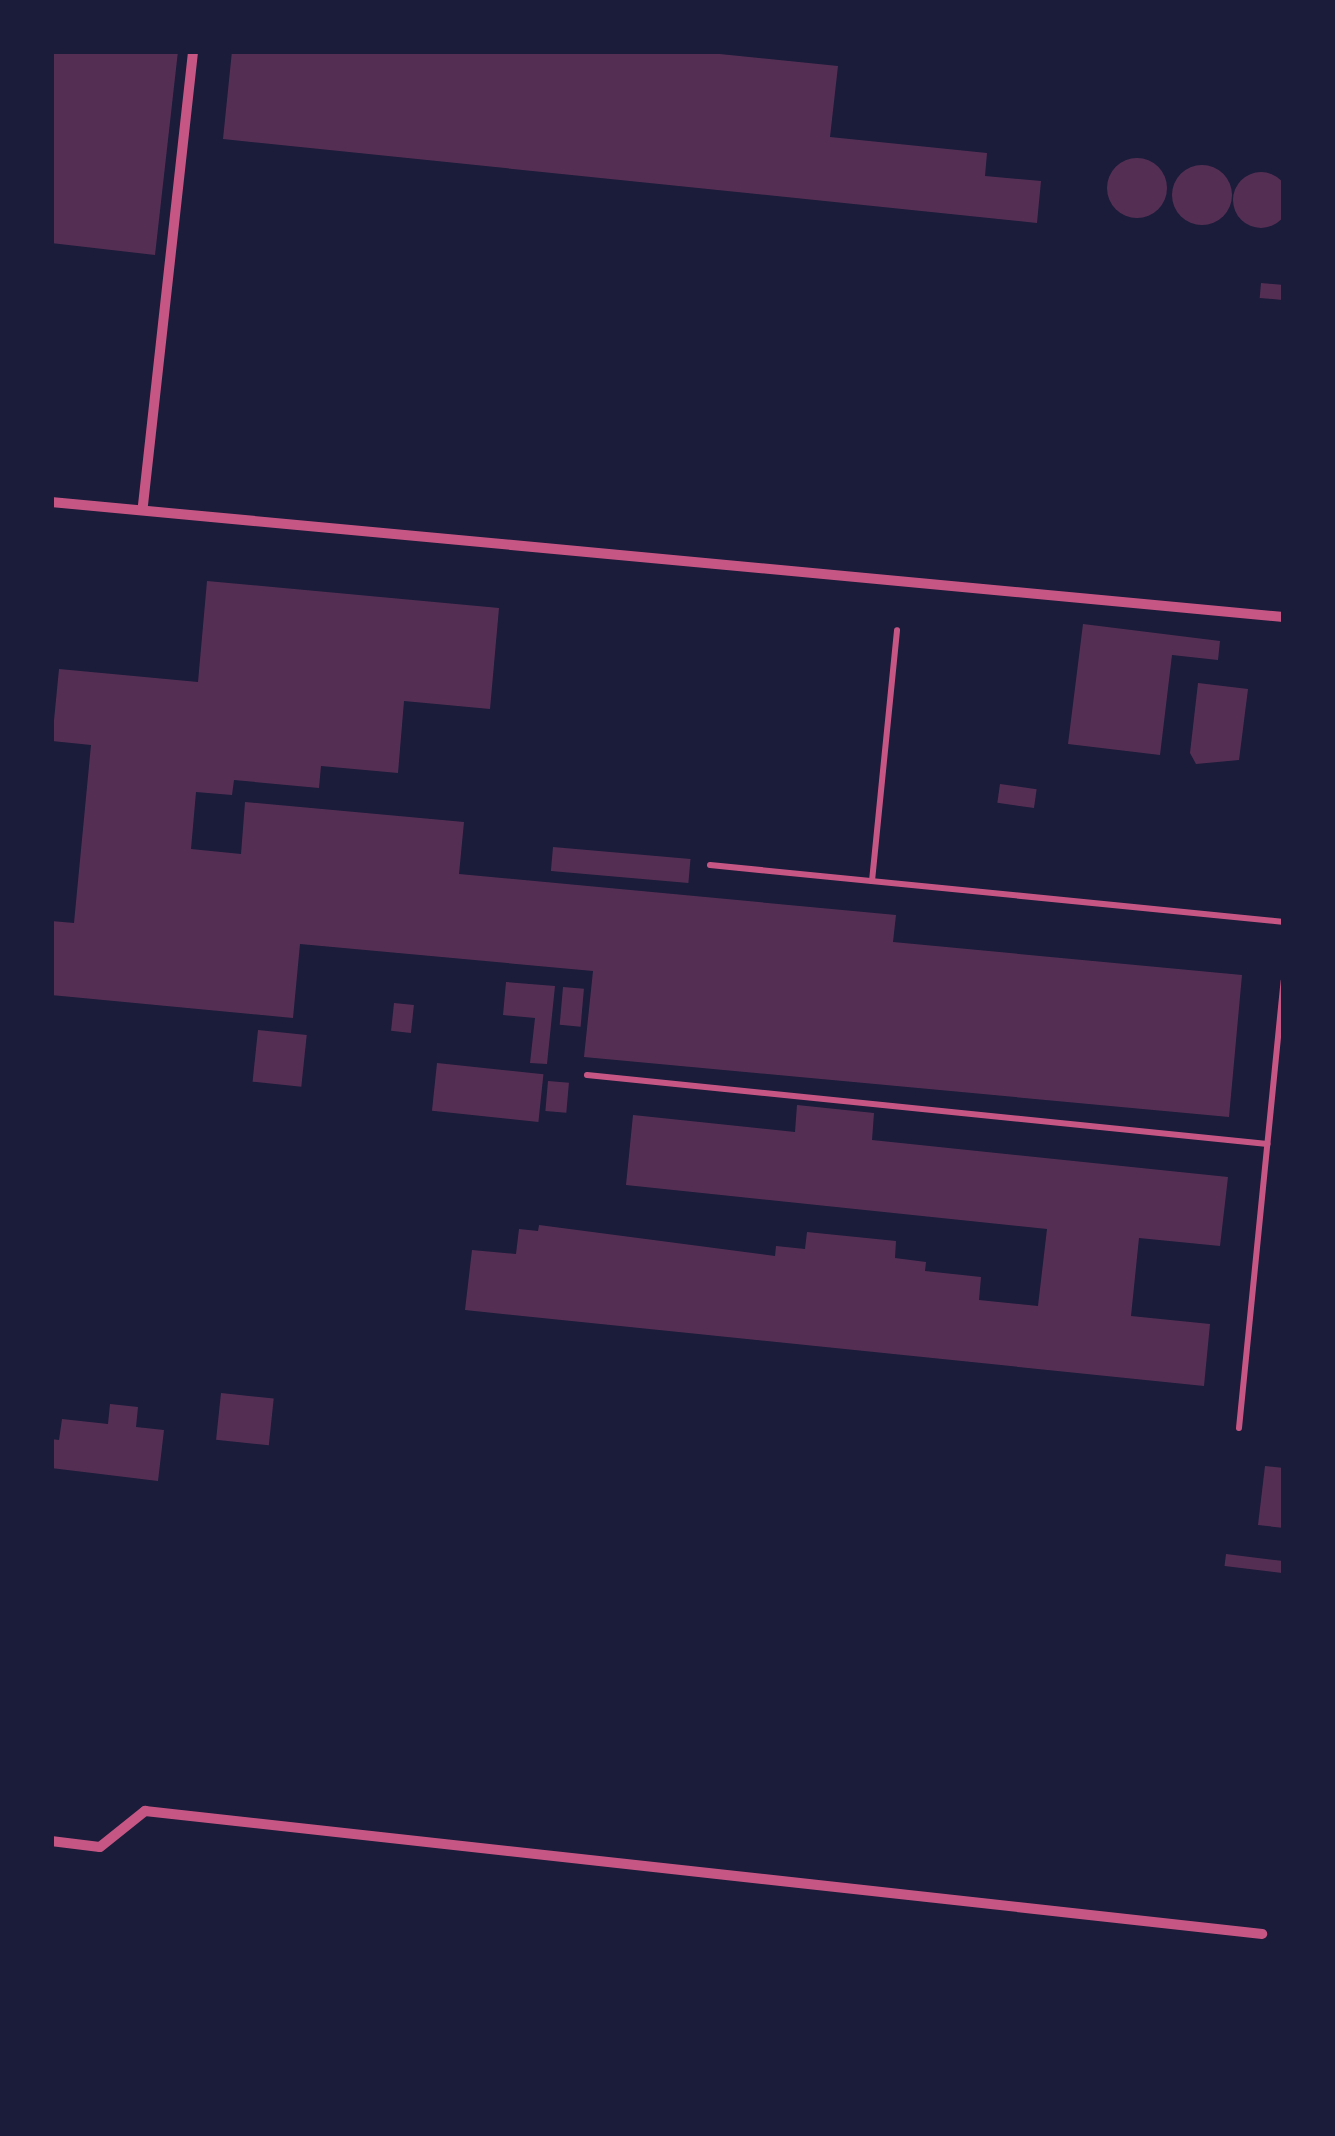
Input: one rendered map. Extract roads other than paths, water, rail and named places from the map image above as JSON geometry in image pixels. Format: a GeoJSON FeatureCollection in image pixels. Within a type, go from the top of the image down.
{"type":"FeatureCollection","features":[{"type":"Feature","properties":{"kind":"street"},"geometry":{"type":"LineString","coordinates":[[143,505],[193,51]]}},
{"type":"Feature","properties":{"kind":"street"},"geometry":{"type":"LineString","coordinates":[[51,502],[143,505],[1284,617]]}},
{"type":"Feature","properties":{"kind":"street"},"geometry":{"type":"LineString","coordinates":[[51,1841],[100,1847],[145,1811],[1262,1934]]}},
{"type":"Feature","properties":{"kind":"lane"},"geometry":{"type":"LineString","coordinates":[[872,881],[897,630]]}},
{"type":"Feature","properties":{"kind":"lane"},"geometry":{"type":"LineString","coordinates":[[710,865],[1284,922]]}},
{"type":"Feature","properties":{"kind":"lane"},"geometry":{"type":"LineString","coordinates":[[1239,1428],[1284,981]]}},
{"type":"Feature","properties":{"kind":"lane"},"geometry":{"type":"LineString","coordinates":[[587,1075],[1268,1144]]}}]}
